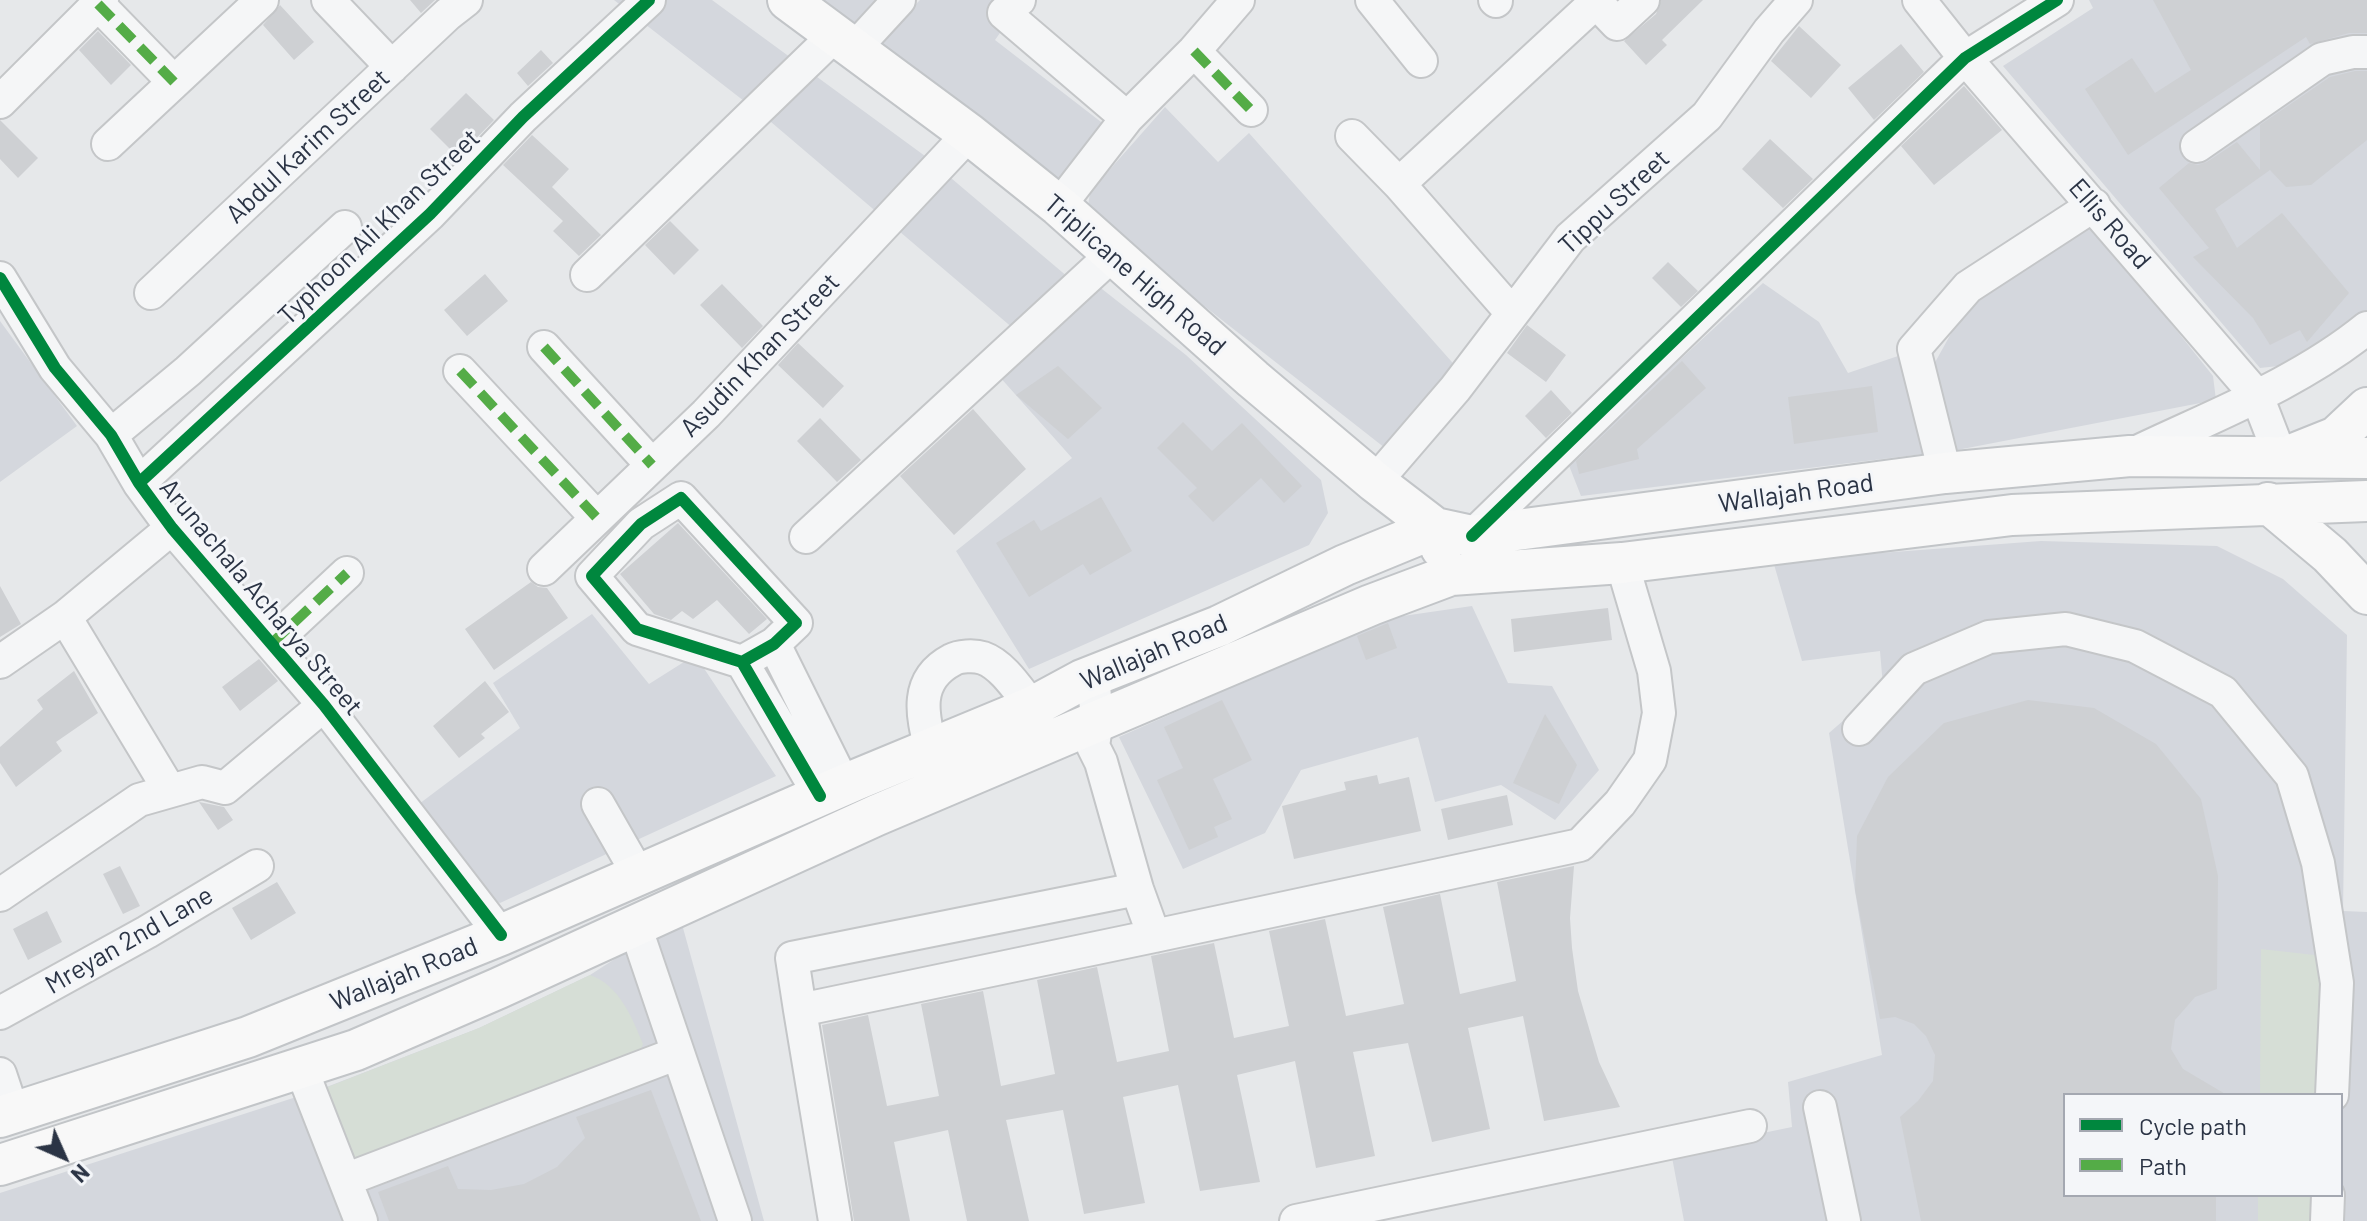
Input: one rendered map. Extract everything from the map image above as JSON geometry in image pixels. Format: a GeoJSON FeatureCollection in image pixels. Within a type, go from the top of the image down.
{"type":"FeatureCollection","features":[{"type":"Feature","properties":{"kind":"main road","name":"Triplicane High Road"},"geometry":{"type":"LineString","coordinates":[[788,0],[969,134],[1059,206],[1253,379],[1375,482],[1453,532]]}},
{"type":"Feature","properties":{"kind":"main road"},"geometry":{"type":"LineString","coordinates":[[2281,458],[2336,437],[2367,408]]}},
{"type":"Feature","properties":{"kind":"main road","name":"Wallajah Road"},"geometry":{"type":"LineString","coordinates":[[6,1115],[248,1037],[501,935],[1032,707],[1093,675],[1219,626],[1345,565],[1453,532],[1945,473],[2130,456],[2367,458]]}},
{"type":"Feature","properties":{"kind":"main road","name":"Wallajah Road"},"geometry":{"type":"LineString","coordinates":[[0,1165],[356,1050],[877,815],[1371,605],[1451,575],[1622,563],[2012,515],[2367,501]]}},
{"type":"Feature","properties":{"kind":"main road"},"geometry":{"type":"LineString","coordinates":[[2268,503],[2330,555],[2367,594]]}},
{"type":"Feature","properties":{"kind":"main road"},"geometry":{"type":"LineString","coordinates":[[1451,575],[1453,532]]}},
{"type":"Feature","properties":{"kind":"street"},"geometry":{"type":"LineString","coordinates":[[108,144],[262,0]]}},
{"type":"Feature","properties":{"kind":"street"},"geometry":{"type":"LineString","coordinates":[[328,0],[392,67]]}},
{"type":"Feature","properties":{"kind":"street","name":"Abdul Karim Street"},"geometry":{"type":"LineString","coordinates":[[151,293],[466,0]]}},
{"type":"Feature","properties":{"kind":"street","name":"Typhoon Ali Khan Street"},"geometry":{"type":"LineString","coordinates":[[139,483],[430,214],[523,117],[649,0]]}},
{"type":"Feature","properties":{"kind":"street"},"geometry":{"type":"LineString","coordinates":[[587,275],[844,42],[899,0]]}},
{"type":"Feature","properties":{"kind":"street"},"geometry":{"type":"LineString","coordinates":[[1019,0],[1004,13],[1127,118]]}},
{"type":"Feature","properties":{"kind":"street"},"geometry":{"type":"LineString","coordinates":[[1059,206],[1127,118],[1194,51],[1238,0]]}},
{"type":"Feature","properties":{"kind":"street"},"geometry":{"type":"LineString","coordinates":[[1372,0],[1421,61]]}},
{"type":"Feature","properties":{"kind":"street"},"geometry":{"type":"LineString","coordinates":[[1399,184],[1595,1],[1617,24],[1643,0]]}},
{"type":"Feature","properties":{"kind":"street","name":"Tippu Street"},"geometry":{"type":"LineString","coordinates":[[1375,482],[1455,389],[1570,238],[1707,116],[1769,31],[1796,0]]}},
{"type":"Feature","properties":{"kind":"street","name":"Ellis Road"},"geometry":{"type":"LineString","coordinates":[[1919,0],[1965,58],[2257,396],[2281,458]]}},
{"type":"Feature","properties":{"kind":"street"},"geometry":{"type":"LineString","coordinates":[[1453,532],[1965,58],[2057,0]]}},
{"type":"Feature","properties":{"kind":"street"},"geometry":{"type":"LineString","coordinates":[[0,102],[100,2],[174,82]]}},
{"type":"Feature","properties":{"kind":"street"},"geometry":{"type":"LineString","coordinates":[[1194,51],[1251,110]]}},
{"type":"Feature","properties":{"kind":"street"},"geometry":{"type":"LineString","coordinates":[[2197,146],[2322,59],[2367,52]]}},
{"type":"Feature","properties":{"kind":"street","name":"Asudin Khan Street"},"geometry":{"type":"LineString","coordinates":[[544,569],[706,414],[969,134]]}},
{"type":"Feature","properties":{"kind":"street"},"geometry":{"type":"LineString","coordinates":[[1352,136],[1399,184],[1512,313]]}},
{"type":"Feature","properties":{"kind":"street"},"geometry":{"type":"LineString","coordinates":[[1945,473],[1914,349],[1968,287],[2094,205]]}},
{"type":"Feature","properties":{"kind":"street"},"geometry":{"type":"LineString","coordinates":[[111,435],[188,371],[345,227]]}},
{"type":"Feature","properties":{"kind":"street"},"geometry":{"type":"LineString","coordinates":[[806,537],[1114,253]]}},
{"type":"Feature","properties":{"kind":"street","name":"Arunachala Acharya Street"},"geometry":{"type":"LineString","coordinates":[[0,278],[55,368],[111,435],[139,483],[172,528],[324,705],[501,935]]}},
{"type":"Feature","properties":{"kind":"street"},"geometry":{"type":"LineString","coordinates":[[2130,456],[2279,386],[2367,328]]}},
{"type":"Feature","properties":{"kind":"street"},"geometry":{"type":"LineString","coordinates":[[544,347],[652,465]]}},
{"type":"Feature","properties":{"kind":"street"},"geometry":{"type":"LineString","coordinates":[[460,371],[596,517]]}},
{"type":"Feature","properties":{"kind":"street"},"geometry":{"type":"LineString","coordinates":[[742,662],[774,644],[796,623],[681,498],[641,524],[592,576],[637,629],[742,662],[832,791]]}},
{"type":"Feature","properties":{"kind":"street"},"geometry":{"type":"LineString","coordinates":[[0,662],[65,617],[172,528]]}},
{"type":"Feature","properties":{"kind":"street"},"geometry":{"type":"LineString","coordinates":[[800,1010],[1580,845],[1620,803],[1650,760],[1659,713],[1654,671],[1622,563]]}},
{"type":"Feature","properties":{"kind":"street"},"geometry":{"type":"LineString","coordinates":[[272,643],[347,573]]}},
{"type":"Feature","properties":{"kind":"street"},"geometry":{"type":"LineString","coordinates":[[65,617],[170,791]]}},
{"type":"Feature","properties":{"kind":"street"},"geometry":{"type":"LineString","coordinates":[[1859,729],[1914,669],[1989,637],[2066,629],[2135,646],[2223,692],[2292,776],[2318,863],[2337,983],[2332,1093]]}},
{"type":"Feature","properties":{"kind":"street"},"geometry":{"type":"LineString","coordinates":[[774,644],[832,791]]}},
{"type":"Feature","properties":{"kind":"street"},"geometry":{"type":"LineString","coordinates":[[931,749],[923,717],[925,688],[939,667],[958,657],[982,658],[997,667],[1032,707]]}},
{"type":"Feature","properties":{"kind":"street"},"geometry":{"type":"LineString","coordinates":[[1093,675],[1097,720],[1093,746],[1101,762],[1137,889],[1154,936]]}},
{"type":"Feature","properties":{"kind":"street"},"geometry":{"type":"LineString","coordinates":[[0,895],[139,800],[202,782],[225,788],[324,705]]}},
{"type":"Feature","properties":{"kind":"street"},"geometry":{"type":"LineString","coordinates":[[598,804],[638,874]]}},
{"type":"Feature","properties":{"kind":"street","name":"Mreyan 2nd Lane"},"geometry":{"type":"LineString","coordinates":[[0,1013],[147,932],[257,866]]}},
{"type":"Feature","properties":{"kind":"street"},"geometry":{"type":"LineString","coordinates":[[835,1221],[792,958],[1137,889]]}},
{"type":"Feature","properties":{"kind":"street"},"geometry":{"type":"LineString","coordinates":[[635,926],[735,1221]]}},
{"type":"Feature","properties":{"kind":"street"},"geometry":{"type":"LineString","coordinates":[[345,1180],[678,1053]]}},
{"type":"Feature","properties":{"kind":"street"},"geometry":{"type":"LineString","coordinates":[[301,1068],[361,1221]]}},
{"type":"Feature","properties":{"kind":"street"},"geometry":{"type":"LineString","coordinates":[[0,1074],[6,1115]]}},
{"type":"Feature","properties":{"kind":"street"},"geometry":{"type":"LineString","coordinates":[[1820,1107],[1844,1221]]}},
{"type":"Feature","properties":{"kind":"street"},"geometry":{"type":"LineString","coordinates":[[1296,1221],[1750,1126]]}},
{"type":"Feature","properties":{"kind":"street"},"geometry":{"type":"LineString","coordinates":[[2327,1221],[2328,1197]]}},
{"type":"Feature","properties":{"kind":"shaded area"},"geometry":{"type":"Polygon","coordinates":[[[614,0],[712,0],[925,156],[1075,283],[1021,335],[771,122],[614,0]]]}},
{"type":"Feature","properties":{"kind":"shaded area"},"geometry":{"type":"Polygon","coordinates":[[[816,0],[907,0],[914,6],[920,0],[1000,0],[1014,13],[995,40],[1114,132],[1070,186],[816,0]]]}},
{"type":"Feature","properties":{"kind":"shaded area"},"geometry":{"type":"Polygon","coordinates":[[[2089,0],[2367,0],[2367,318],[2315,362],[2260,368],[2003,66],[2093,8],[2089,0]]]}},
{"type":"Feature","properties":{"kind":"shaded area"},"geometry":{"type":"Polygon","coordinates":[[[1165,107],[1218,162],[1249,133],[1459,370],[1385,448],[1087,214],[1090,192],[1165,107]]]}},
{"type":"Feature","properties":{"kind":"shaded area"},"geometry":{"type":"Polygon","coordinates":[[[2094,227],[2213,376],[2216,400],[1957,450],[1933,366],[1973,294],[2038,251],[2094,227]]]}},
{"type":"Feature","properties":{"kind":"shaded area"},"geometry":{"type":"Polygon","coordinates":[[[1088,278],[1186,355],[1321,480],[1328,513],[1309,545],[1029,669],[956,551],[1072,458],[990,366],[1088,278]]]}},
{"type":"Feature","properties":{"kind":"shaded area"},"geometry":{"type":"Polygon","coordinates":[[[1763,283],[1819,322],[1848,373],[1901,355],[1923,454],[1581,496],[1568,463],[1763,283]]]}},
{"type":"Feature","properties":{"kind":"shaded area"},"geometry":{"type":"Polygon","coordinates":[[[0,321],[77,426],[0,482],[0,321]]]}},
{"type":"Feature","properties":{"kind":"shaded area"},"geometry":{"type":"Polygon","coordinates":[[[2041,541],[2217,546],[2283,579],[2347,635],[2343,911],[2367,912],[2367,1221],[1684,1221],[1671,1152],[1792,1127],[1788,1082],[1882,1055],[1829,733],[1883,686],[1880,651],[1802,661],[1773,561],[2041,541]]]}},
{"type":"Feature","properties":{"kind":"shaded area"},"geometry":{"type":"Polygon","coordinates":[[[1472,606],[1508,683],[1552,686],[1599,770],[1555,820],[1501,785],[1435,802],[1418,737],[1301,770],[1265,833],[1183,869],[1119,737],[1389,618],[1472,606]]]}},
{"type":"Feature","properties":{"kind":"shaded area"},"geometry":{"type":"Polygon","coordinates":[[[592,614],[649,684],[695,655],[776,776],[500,903],[476,891],[407,813],[520,728],[493,683],[592,614]]]}},
{"type":"Feature","properties":{"kind":"shaded area"},"geometry":{"type":"Polygon","coordinates":[[[680,917],[764,1221],[0,1221],[0,1193],[324,1088],[479,1028],[590,975],[680,917]]]}},
{"type":"Feature","properties":{"kind":"shaded area"},"geometry":{"type":"Polygon","coordinates":[[[2261,949],[2332,957],[2329,1093],[2260,1093],[2261,949]]]}},
{"type":"Feature","properties":{"kind":"shaded area"},"geometry":{"type":"Polygon","coordinates":[[[590,975],[609,986],[623,1003],[643,1044],[640,1051],[358,1159],[352,1155],[325,1088],[479,1028],[590,975]]]}},
{"type":"Feature","properties":{"kind":"shaded area"},"geometry":{"type":"Polygon","coordinates":[[[2258,1197],[2326,1197],[2326,1221],[2258,1221],[2258,1197]]]}},
{"type":"Feature","properties":{"kind":"building"},"geometry":{"type":"Polygon","coordinates":[[[410,0],[435,0],[421,13],[410,0]]]}},
{"type":"Feature","properties":{"kind":"building"},"geometry":{"type":"Polygon","coordinates":[[[1661,0],[1703,0],[1662,40],[1667,45],[1646,65],[1624,41],[1656,14],[1661,0]]]}},
{"type":"Feature","properties":{"kind":"building"},"geometry":{"type":"Polygon","coordinates":[[[2153,0],[2367,0],[2367,33],[2349,33],[2310,44],[2306,37],[2128,155],[2085,89],[2132,58],[2155,93],[2191,70],[2153,0]]]}},
{"type":"Feature","properties":{"kind":"building"},"geometry":{"type":"Polygon","coordinates":[[[280,5],[314,42],[294,60],[263,25],[280,5]]]}},
{"type":"Feature","properties":{"kind":"building"},"geometry":{"type":"Polygon","coordinates":[[[1799,26],[1841,65],[1811,98],[1771,61],[1799,26]]]}},
{"type":"Feature","properties":{"kind":"building"},"geometry":{"type":"Polygon","coordinates":[[[98,31],[131,65],[111,85],[79,50],[98,31]]]}},
{"type":"Feature","properties":{"kind":"building"},"geometry":{"type":"Polygon","coordinates":[[[1901,44],[1924,72],[1874,120],[1848,88],[1901,44]]]}},
{"type":"Feature","properties":{"kind":"building"},"geometry":{"type":"Polygon","coordinates":[[[541,50],[553,63],[528,86],[517,73],[541,50]]]}},
{"type":"Feature","properties":{"kind":"building"},"geometry":{"type":"Polygon","coordinates":[[[2367,71],[2367,140],[2311,185],[2286,187],[2270,170],[2215,209],[2237,248],[2282,213],[2349,293],[2307,342],[2300,330],[2270,345],[2253,318],[2193,257],[2209,248],[2159,188],[2189,163],[2198,165],[2207,162],[2237,142],[2260,170],[2260,125],[2330,77],[2367,71]]]}},
{"type":"Feature","properties":{"kind":"building"},"geometry":{"type":"Polygon","coordinates":[[[1964,86],[2002,130],[1934,185],[1901,146],[1964,86]]]}},
{"type":"Feature","properties":{"kind":"building"},"geometry":{"type":"Polygon","coordinates":[[[466,93],[494,120],[458,157],[430,129],[466,93]]]}},
{"type":"Feature","properties":{"kind":"building"},"geometry":{"type":"Polygon","coordinates":[[[0,120],[38,158],[18,178],[0,159],[0,120]]]}},
{"type":"Feature","properties":{"kind":"building"},"geometry":{"type":"Polygon","coordinates":[[[532,135],[569,169],[552,187],[601,235],[579,256],[553,231],[563,221],[503,165],[532,135]]]}},
{"type":"Feature","properties":{"kind":"building"},"geometry":{"type":"Polygon","coordinates":[[[1770,139],[1813,179],[1783,208],[1742,169],[1770,139]]]}},
{"type":"Feature","properties":{"kind":"building"},"geometry":{"type":"Polygon","coordinates":[[[670,221],[699,250],[674,275],[645,245],[670,221]]]}},
{"type":"Feature","properties":{"kind":"building"},"geometry":{"type":"Polygon","coordinates":[[[1668,262],[1698,291],[1681,307],[1652,278],[1668,262]]]}},
{"type":"Feature","properties":{"kind":"building"},"geometry":{"type":"Polygon","coordinates":[[[485,274],[508,301],[467,336],[444,310],[485,274]]]}},
{"type":"Feature","properties":{"kind":"building"},"geometry":{"type":"Polygon","coordinates":[[[722,284],[763,326],[742,348],[700,305],[722,284]]]}},
{"type":"Feature","properties":{"kind":"building"},"geometry":{"type":"Polygon","coordinates":[[[1527,325],[1566,355],[1546,382],[1507,353],[1527,325]]]}},
{"type":"Feature","properties":{"kind":"building"},"geometry":{"type":"Polygon","coordinates":[[[798,343],[844,386],[823,408],[778,365],[798,343]]]}},
{"type":"Feature","properties":{"kind":"building"},"geometry":{"type":"Polygon","coordinates":[[[1682,361],[1706,388],[1637,449],[1639,459],[1579,474],[1576,461],[1682,361]]]}},
{"type":"Feature","properties":{"kind":"building"},"geometry":{"type":"Polygon","coordinates":[[[1058,366],[1102,408],[1068,439],[1016,395],[1058,366]]]}},
{"type":"Feature","properties":{"kind":"building"},"geometry":{"type":"Polygon","coordinates":[[[1872,386],[1878,432],[1794,444],[1788,397],[1872,386]]]}},
{"type":"Feature","properties":{"kind":"building"},"geometry":{"type":"Polygon","coordinates":[[[1551,390],[1572,413],[1546,438],[1525,416],[1551,390]]]}},
{"type":"Feature","properties":{"kind":"building"},"geometry":{"type":"Polygon","coordinates":[[[973,409],[1026,469],[954,535],[900,476],[973,409]]]}},
{"type":"Feature","properties":{"kind":"building"},"geometry":{"type":"Polygon","coordinates":[[[820,418],[861,460],[837,482],[797,441],[820,418]]]}},
{"type":"Feature","properties":{"kind":"building"},"geometry":{"type":"Polygon","coordinates":[[[1183,422],[1212,451],[1242,423],[1302,486],[1284,503],[1261,478],[1213,522],[1188,496],[1197,488],[1157,448],[1183,422]]]}},
{"type":"Feature","properties":{"kind":"building"},"geometry":{"type":"Polygon","coordinates":[[[1101,497],[1132,551],[1090,575],[1083,564],[1029,597],[996,543],[1034,520],[1041,531],[1101,497]]]}},
{"type":"Feature","properties":{"kind":"building"},"geometry":{"type":"Polygon","coordinates":[[[678,523],[767,619],[749,634],[717,600],[693,619],[682,611],[671,620],[654,614],[620,574],[678,523]]]}},
{"type":"Feature","properties":{"kind":"building"},"geometry":{"type":"Polygon","coordinates":[[[531,582],[547,588],[568,618],[494,670],[465,629],[531,582]]]}},
{"type":"Feature","properties":{"kind":"building"},"geometry":{"type":"Polygon","coordinates":[[[0,586],[21,624],[0,637],[0,586]]]}},
{"type":"Feature","properties":{"kind":"building"},"geometry":{"type":"Polygon","coordinates":[[[1608,608],[1612,640],[1514,652],[1511,619],[1608,608]]]}},
{"type":"Feature","properties":{"kind":"building"},"geometry":{"type":"Polygon","coordinates":[[[1388,623],[1397,648],[1366,660],[1357,636],[1388,623]]]}},
{"type":"Feature","properties":{"kind":"building"},"geometry":{"type":"Polygon","coordinates":[[[259,659],[278,681],[240,711],[222,687],[259,659]]]}},
{"type":"Feature","properties":{"kind":"building"},"geometry":{"type":"Polygon","coordinates":[[[74,671],[98,713],[56,742],[62,751],[16,787],[0,763],[0,747],[43,709],[37,700],[74,671]]]}},
{"type":"Feature","properties":{"kind":"building"},"geometry":{"type":"Polygon","coordinates":[[[485,681],[509,712],[481,734],[485,738],[459,758],[433,726],[485,681]]]}},
{"type":"Feature","properties":{"kind":"building"},"geometry":{"type":"Polygon","coordinates":[[[1222,700],[1252,760],[1213,779],[1232,819],[1214,827],[1218,837],[1189,850],[1157,780],[1183,768],[1164,727],[1222,700]]]}},
{"type":"Feature","properties":{"kind":"building"},"geometry":{"type":"Polygon","coordinates":[[[2028,700],[2094,708],[2156,744],[2201,799],[2218,876],[2217,989],[2195,997],[2175,1020],[2171,1049],[2183,1069],[2224,1093],[2063,1093],[2063,1197],[2216,1197],[2216,1221],[1921,1221],[1900,1117],[1918,1101],[1933,1081],[1935,1055],[1926,1036],[1914,1024],[1895,1017],[1880,1019],[1855,890],[1857,836],[1888,777],[1944,723],[2028,700]]]}},
{"type":"Feature","properties":{"kind":"building"},"geometry":{"type":"Polygon","coordinates":[[[1545,714],[1577,765],[1559,804],[1513,783],[1545,714]]]}},
{"type":"Feature","properties":{"kind":"building"},"geometry":{"type":"Polygon","coordinates":[[[1377,775],[1379,784],[1409,777],[1421,831],[1294,859],[1282,806],[1346,790],[1344,782],[1377,775]]]}},
{"type":"Feature","properties":{"kind":"building"},"geometry":{"type":"Polygon","coordinates":[[[1507,795],[1513,825],[1448,840],[1441,809],[1507,795]]]}},
{"type":"Feature","properties":{"kind":"building"},"geometry":{"type":"Polygon","coordinates":[[[199,802],[224,807],[233,820],[218,830],[199,802]]]}},
{"type":"Feature","properties":{"kind":"building"},"geometry":{"type":"Polygon","coordinates":[[[120,866],[140,906],[123,914],[103,874],[120,866]]]}},
{"type":"Feature","properties":{"kind":"building"},"geometry":{"type":"Polygon","coordinates":[[[1574,866],[1570,918],[1578,991],[1599,1062],[1620,1107],[1544,1121],[1523,1016],[1468,1028],[1490,1129],[1432,1142],[1408,1043],[1353,1052],[1375,1156],[1316,1168],[1295,1061],[1237,1075],[1260,1182],[1200,1191],[1178,1085],[1123,1097],[1145,1203],[1084,1214],[1063,1110],[1006,1120],[1029,1221],[967,1221],[948,1130],[894,1142],[910,1221],[854,1221],[822,1025],[868,1015],[887,1106],[939,1096],[921,1004],[983,991],[1001,1086],[1055,1074],[1037,980],[1097,967],[1117,1062],[1169,1051],[1151,956],[1214,943],[1234,1038],[1289,1026],[1269,931],[1325,919],[1346,1016],[1404,1004],[1383,907],[1440,894],[1460,994],[1516,981],[1497,882],[1574,866]]]}},
{"type":"Feature","properties":{"kind":"building"},"geometry":{"type":"Polygon","coordinates":[[[277,882],[296,913],[251,940],[232,908],[277,882]]]}},
{"type":"Feature","properties":{"kind":"building"},"geometry":{"type":"Polygon","coordinates":[[[47,911],[62,942],[28,960],[13,929],[47,911]]]}},
{"type":"Feature","properties":{"kind":"building"},"geometry":{"type":"Polygon","coordinates":[[[651,1090],[701,1221],[389,1221],[378,1192],[448,1166],[458,1189],[491,1190],[524,1184],[557,1167],[585,1138],[576,1117],[651,1090]]]}},
{"type":"Feature","properties":{"kind":"marked path"},"geometry":{"type":"LineString","coordinates":[[98,4],[174,82]]}},
{"type":"Feature","properties":{"kind":"marked path"},"geometry":{"type":"LineString","coordinates":[[1194,51],[1251,110]]}},
{"type":"Feature","properties":{"kind":"marked path"},"geometry":{"type":"LineString","coordinates":[[544,347],[652,465]]}},
{"type":"Feature","properties":{"kind":"marked path"},"geometry":{"type":"LineString","coordinates":[[460,371],[596,517]]}},
{"type":"Feature","properties":{"kind":"marked path"},"geometry":{"type":"LineString","coordinates":[[272,643],[347,573]]}},
{"type":"Feature","properties":{"kind":"cycle path"},"geometry":{"type":"LineString","coordinates":[[139,483],[430,214],[523,117],[649,0]]}},
{"type":"Feature","properties":{"kind":"cycle path"},"geometry":{"type":"LineString","coordinates":[[1472,536],[1965,58],[2057,0]]}},
{"type":"Feature","properties":{"kind":"cycle path"},"geometry":{"type":"LineString","coordinates":[[0,278],[55,368],[111,435],[139,483],[172,528],[324,705],[501,935]]}},
{"type":"Feature","properties":{"kind":"cycle path"},"geometry":{"type":"LineString","coordinates":[[742,662],[774,644],[796,623],[681,498],[641,524],[592,576],[637,629],[742,662],[820,796]]}}]}
